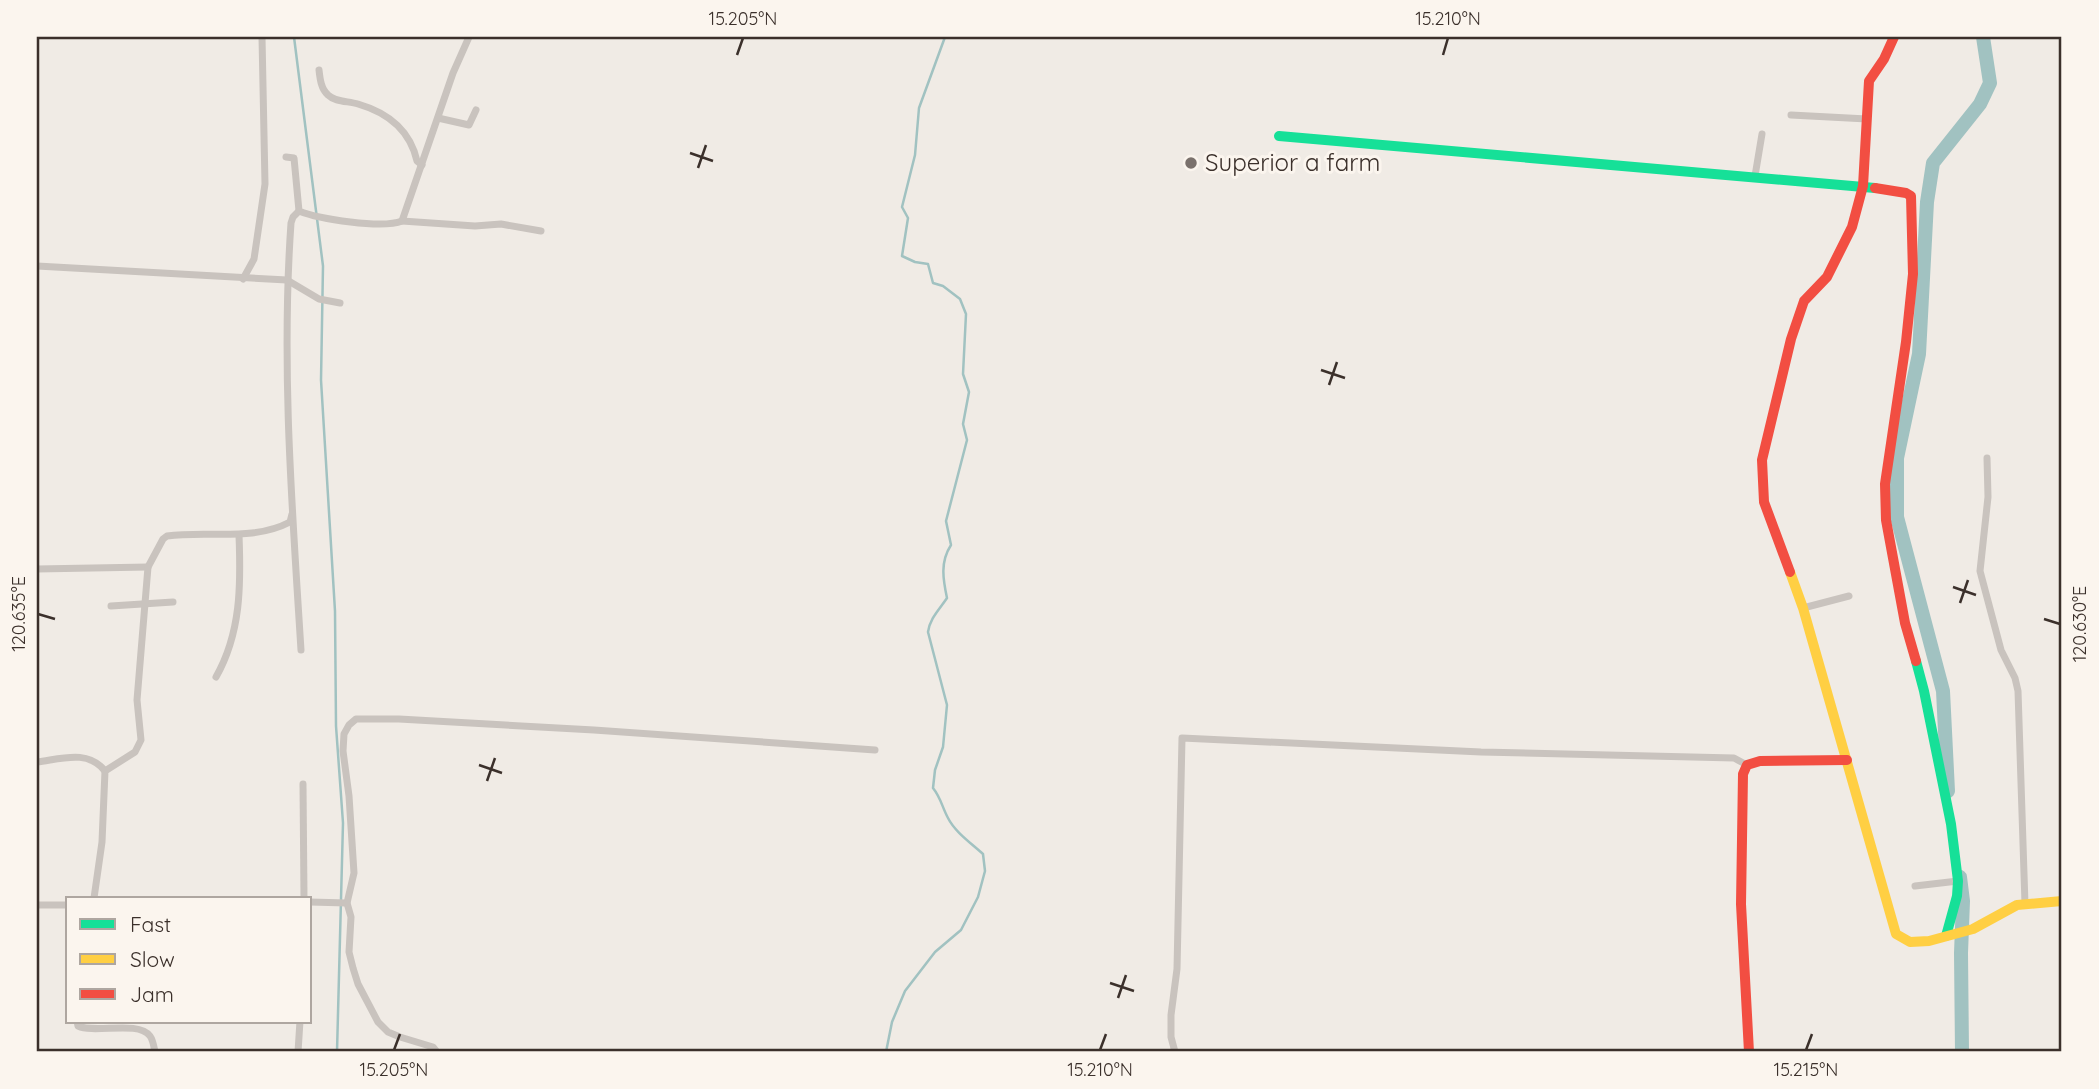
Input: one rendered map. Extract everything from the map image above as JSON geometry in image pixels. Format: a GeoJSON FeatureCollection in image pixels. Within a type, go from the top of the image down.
{"type":"FeatureCollection","features":[{"type":"Feature","properties":{"kind":"street"},"geometry":{"type":"LineString","coordinates":[[243,279],[254,259],[265,184],[262,37]]}},
{"type":"Feature","properties":{"kind":"street"},"geometry":{"type":"LineString","coordinates":[[402,221],[453,73],[469,37]]}},
{"type":"Feature","properties":{"kind":"street"},"geometry":{"type":"LineString","coordinates":[[1894,37],[1884,59],[1869,81],[1863,186],[1852,227],[1827,277],[1804,302],[1791,340],[1762,460],[1764,502],[1803,608],[1896,934],[1910,942],[1929,941],[1973,929],[2017,905],[2062,901]]}},
{"type":"Feature","properties":{"kind":"street"},"geometry":{"type":"LineString","coordinates":[[319,70],[325,93],[333,99],[368,107],[395,122],[407,133],[417,161],[422,165]]}},
{"type":"Feature","properties":{"kind":"street"},"geometry":{"type":"LineString","coordinates":[[438,118],[469,125],[476,110]]}},
{"type":"Feature","properties":{"kind":"street"},"geometry":{"type":"LineString","coordinates":[[1791,115],[1867,119]]}},
{"type":"Feature","properties":{"kind":"street"},"geometry":{"type":"LineString","coordinates":[[1755,176],[1762,134]]}},
{"type":"Feature","properties":{"kind":"street"},"geometry":{"type":"LineString","coordinates":[[1279,136],[1863,186],[1911,196],[1913,274],[1885,484],[1886,520],[1905,623],[1924,691],[1949,810],[1958,881],[1949,936]]}},
{"type":"Feature","properties":{"kind":"street"},"geometry":{"type":"LineString","coordinates":[[286,157],[294,158],[299,211]]}},
{"type":"Feature","properties":{"kind":"street"},"geometry":{"type":"LineString","coordinates":[[299,211],[311,216],[381,225],[402,221],[475,226],[501,224],[541,231]]}},
{"type":"Feature","properties":{"kind":"street"},"geometry":{"type":"LineString","coordinates":[[299,211],[293,216],[291,223],[286,374],[301,650]]}},
{"type":"Feature","properties":{"kind":"street"},"geometry":{"type":"LineString","coordinates":[[37,267],[287,281],[323,299],[340,303]]}},
{"type":"Feature","properties":{"kind":"street"},"geometry":{"type":"LineString","coordinates":[[1987,458],[1988,498],[1980,571],[2001,650],[2015,678],[2018,691],[2025,904]]}},
{"type":"Feature","properties":{"kind":"street"},"geometry":{"type":"LineString","coordinates":[[105,771],[135,752],[141,740],[137,699],[148,567],[163,539],[167,536],[239,535],[282,526],[290,522],[292,514]]}},
{"type":"Feature","properties":{"kind":"street"},"geometry":{"type":"LineString","coordinates":[[216,677],[231,644],[237,620],[240,591],[239,535]]}},
{"type":"Feature","properties":{"kind":"street"},"geometry":{"type":"LineString","coordinates":[[37,569],[148,567]]}},
{"type":"Feature","properties":{"kind":"street"},"geometry":{"type":"LineString","coordinates":[[1803,608],[1849,596]]}},
{"type":"Feature","properties":{"kind":"street"},"geometry":{"type":"LineString","coordinates":[[111,606],[173,602]]}},
{"type":"Feature","properties":{"kind":"street"},"geometry":{"type":"LineString","coordinates":[[345,902],[352,889],[354,873],[343,751],[344,734],[356,719],[594,730],[875,750]]}},
{"type":"Feature","properties":{"kind":"street"},"geometry":{"type":"LineString","coordinates":[[1175,1052],[1171,1037],[1171,1015],[1177,969],[1182,738],[1494,752],[1734,758],[1747,765],[1760,761],[1847,760]]}},
{"type":"Feature","properties":{"kind":"street"},"geometry":{"type":"LineString","coordinates":[[37,762],[85,757],[98,763],[105,771],[102,842],[94,897]]}},
{"type":"Feature","properties":{"kind":"street"},"geometry":{"type":"LineString","coordinates":[[1747,765],[1741,786],[1741,878],[1749,1052]]}},
{"type":"Feature","properties":{"kind":"street"},"geometry":{"type":"LineString","coordinates":[[303,784],[304,897]]}},
{"type":"Feature","properties":{"kind":"street"},"geometry":{"type":"LineString","coordinates":[[1915,887],[1958,881]]}},
{"type":"Feature","properties":{"kind":"street"},"geometry":{"type":"LineString","coordinates":[[312,902],[345,902]]}},
{"type":"Feature","properties":{"kind":"street"},"geometry":{"type":"LineString","coordinates":[[345,902],[351,917],[349,952],[367,1005],[388,1032],[433,1047],[437,1052]]}},
{"type":"Feature","properties":{"kind":"street"},"geometry":{"type":"LineString","coordinates":[[37,905],[66,905]]}},
{"type":"Feature","properties":{"kind":"street"},"geometry":{"type":"LineString","coordinates":[[77,1023],[78,1026],[86,1029],[113,1027],[142,1030],[152,1038],[155,1052]]}},
{"type":"Feature","properties":{"kind":"street"},"geometry":{"type":"LineString","coordinates":[[298,1052],[299,1023]]}},
{"type":"Feature","properties":{"kind":"waterway"},"geometry":{"type":"LineString","coordinates":[[294,37],[323,266],[321,380],[335,611],[336,726],[343,823],[337,1052]]}},
{"type":"Feature","properties":{"kind":"waterway"},"geometry":{"type":"LineString","coordinates":[[886,1052],[892,1022],[905,991],[935,952],[961,930],[978,897],[985,871],[983,854],[951,823],[933,788],[935,770],[943,747],[947,705],[928,632],[933,618],[947,598],[944,564],[951,545],[946,521],[967,440],[963,424],[969,392],[963,374],[966,314],[960,299],[943,286],[933,283],[928,264],[902,256],[908,218],[902,207],[915,155],[919,108],[945,37]]}},
{"type":"Feature","properties":{"kind":"waterway"},"geometry":{"type":"LineString","coordinates":[[1948,791],[1943,691],[1897,517],[1897,458],[1919,354],[1927,202],[1933,163],[1980,104],[1990,83],[1983,37]]}},
{"type":"Feature","properties":{"kind":"waterway"},"geometry":{"type":"LineString","coordinates":[[1960,877],[1963,901],[1962,1052]]}},
{"type":"Feature","properties":{"kind":"traffic: fast"},"geometry":{"type":"LineString","coordinates":[[1279,136],[1875,188]]}},
{"type":"Feature","properties":{"kind":"traffic: fast"},"geometry":{"type":"LineString","coordinates":[[1916,661],[1951,824],[1958,881],[1957,896],[1946,936]]}},
{"type":"Feature","properties":{"kind":"traffic: slow"},"geometry":{"type":"LineString","coordinates":[[1790,572],[1803,608],[1896,934],[1910,942],[1929,941],[1973,929],[2017,905],[2062,901]]}},
{"type":"Feature","properties":{"kind":"traffic: jam"},"geometry":{"type":"LineString","coordinates":[[1790,572],[1764,502],[1762,460],[1791,339],[1804,301],[1827,277],[1852,227],[1863,186],[1869,81],[1884,59],[1894,37]]}},
{"type":"Feature","properties":{"kind":"traffic: jam"},"geometry":{"type":"LineString","coordinates":[[1875,188],[1911,196],[1913,274],[1885,484],[1886,520],[1905,623],[1916,661]]}},
{"type":"Feature","properties":{"kind":"traffic: jam"},"geometry":{"type":"LineString","coordinates":[[1749,1052],[1741,904],[1743,774],[1747,765],[1760,761],[1847,760]]}},
{"type":"Feature","properties":{"kind":"place","name":"Superior a farm"},"geometry":{"type":"Point","coordinates":[1191,163]}}]}
